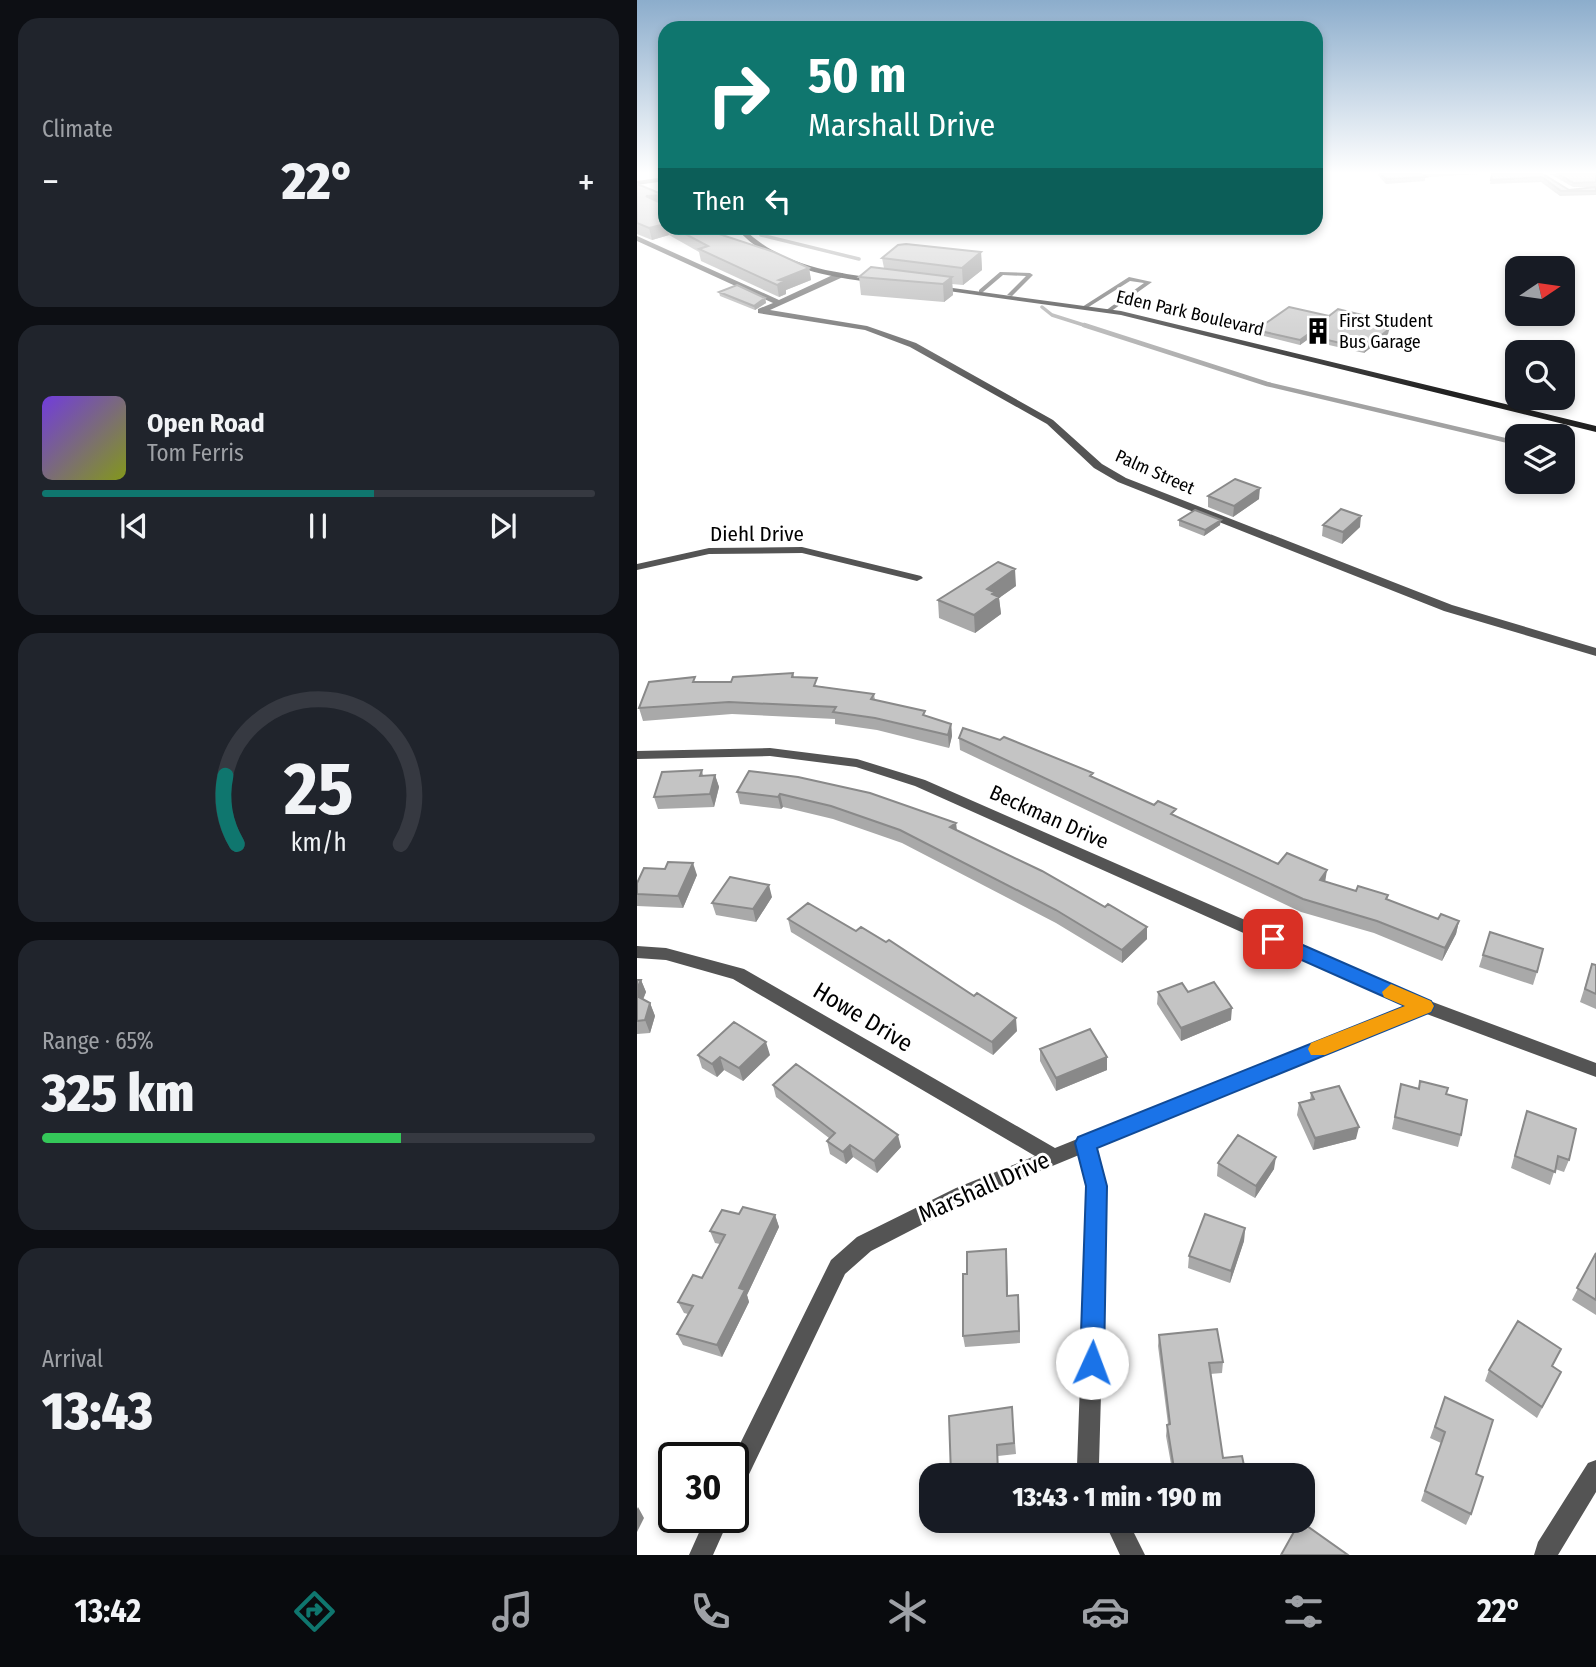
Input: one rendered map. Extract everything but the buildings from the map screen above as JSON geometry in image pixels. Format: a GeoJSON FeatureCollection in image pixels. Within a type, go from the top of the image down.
{"type":"FeatureCollection","features":[{"type":"Feature","properties":{"kind":"main road"},"geometry":{"type":"LineString","coordinates":[[765,247],[793,261],[839,275],[886,282]]}},
{"type":"Feature","properties":{"kind":"main road","name":"Eden Park Boulevard"},"geometry":{"type":"LineString","coordinates":[[927,286],[1010,295],[1108,311],[1596,429]]}},
{"type":"Feature","properties":{"kind":"street"},"geometry":{"type":"LineString","coordinates":[[656,247],[776,301],[839,275]]}},
{"type":"Feature","properties":{"kind":"street","name":"Palm Street"},"geometry":{"type":"LineString","coordinates":[[776,301],[761,311],[867,328],[913,345],[1050,422],[1098,466],[1155,494],[1448,608],[1596,652]]}},
{"type":"Feature","properties":{"kind":"street","name":"Diehl Drive"},"geometry":{"type":"LineString","coordinates":[[637,567],[709,551],[789,550],[917,578]]}},
{"type":"Feature","properties":{"kind":"street","name":"Beckman Drive"},"geometry":{"type":"LineString","coordinates":[[637,755],[770,752],[857,764],[919,783],[1424,1006]]}},
{"type":"Feature","properties":{"kind":"street","name":"Howe Drive"},"geometry":{"type":"LineString","coordinates":[[637,952],[666,954],[738,974],[1052,1156]]}},
{"type":"Feature","properties":{"kind":"street"},"geometry":{"type":"LineString","coordinates":[[1424,1006],[1596,1070]]}},
{"type":"Feature","properties":{"kind":"street","name":"Marshall Drive"},"geometry":{"type":"LineString","coordinates":[[749,1450],[838,1267],[864,1244],[963,1194],[1052,1156],[1424,1006]]}},
{"type":"Feature","properties":{"kind":"street"},"geometry":{"type":"LineString","coordinates":[[1085,1143],[1097,1186],[1088,1463]]}},
{"type":"Feature","properties":{"kind":"street"},"geometry":{"type":"LineString","coordinates":[[1546,1555],[1546,1550],[1596,1471]]}},
{"type":"Feature","properties":{"kind":"street"},"geometry":{"type":"LineString","coordinates":[[701,1555],[711,1533]]}},
{"type":"Feature","properties":{"kind":"street"},"geometry":{"type":"LineString","coordinates":[[1122,1533],[1133,1555]]}},
{"type":"Feature","properties":{"kind":"lane"},"geometry":{"type":"LineString","coordinates":[[981,291],[1002,273],[1030,275],[1010,295]]}},
{"type":"Feature","properties":{"kind":"lane"},"geometry":{"type":"LineString","coordinates":[[1085,307],[1129,279],[1149,282],[1108,311]]}},
{"type":"Feature","properties":{"kind":"waterway"},"geometry":{"type":"LineString","coordinates":[[808,247],[859,259]]}},
{"type":"Feature","properties":{"kind":"waterway"},"geometry":{"type":"LineString","coordinates":[[1042,307],[1052,315],[1090,327]]}},
{"type":"Feature","properties":{"kind":"waterway"},"geometry":{"type":"LineString","coordinates":[[1084,325],[1267,384],[1505,440]]}},
{"type":"Feature","properties":{"kind":"slow traffic"},"geometry":{"type":"LineString","coordinates":[[1318,1049],[1424,1006],[1391,992]]}},
{"type":"Feature","properties":{"kind":"place","name":"First Student Bus Garage"},"geometry":{"type":"Point","coordinates":[1318,331]}},
{"type":"Feature","properties":{"kind":"route"},"geometry":{"type":"LineString","coordinates":[[1092,1363],[1097,1186],[1085,1143],[1424,1006],[1273,939]]}}]}
